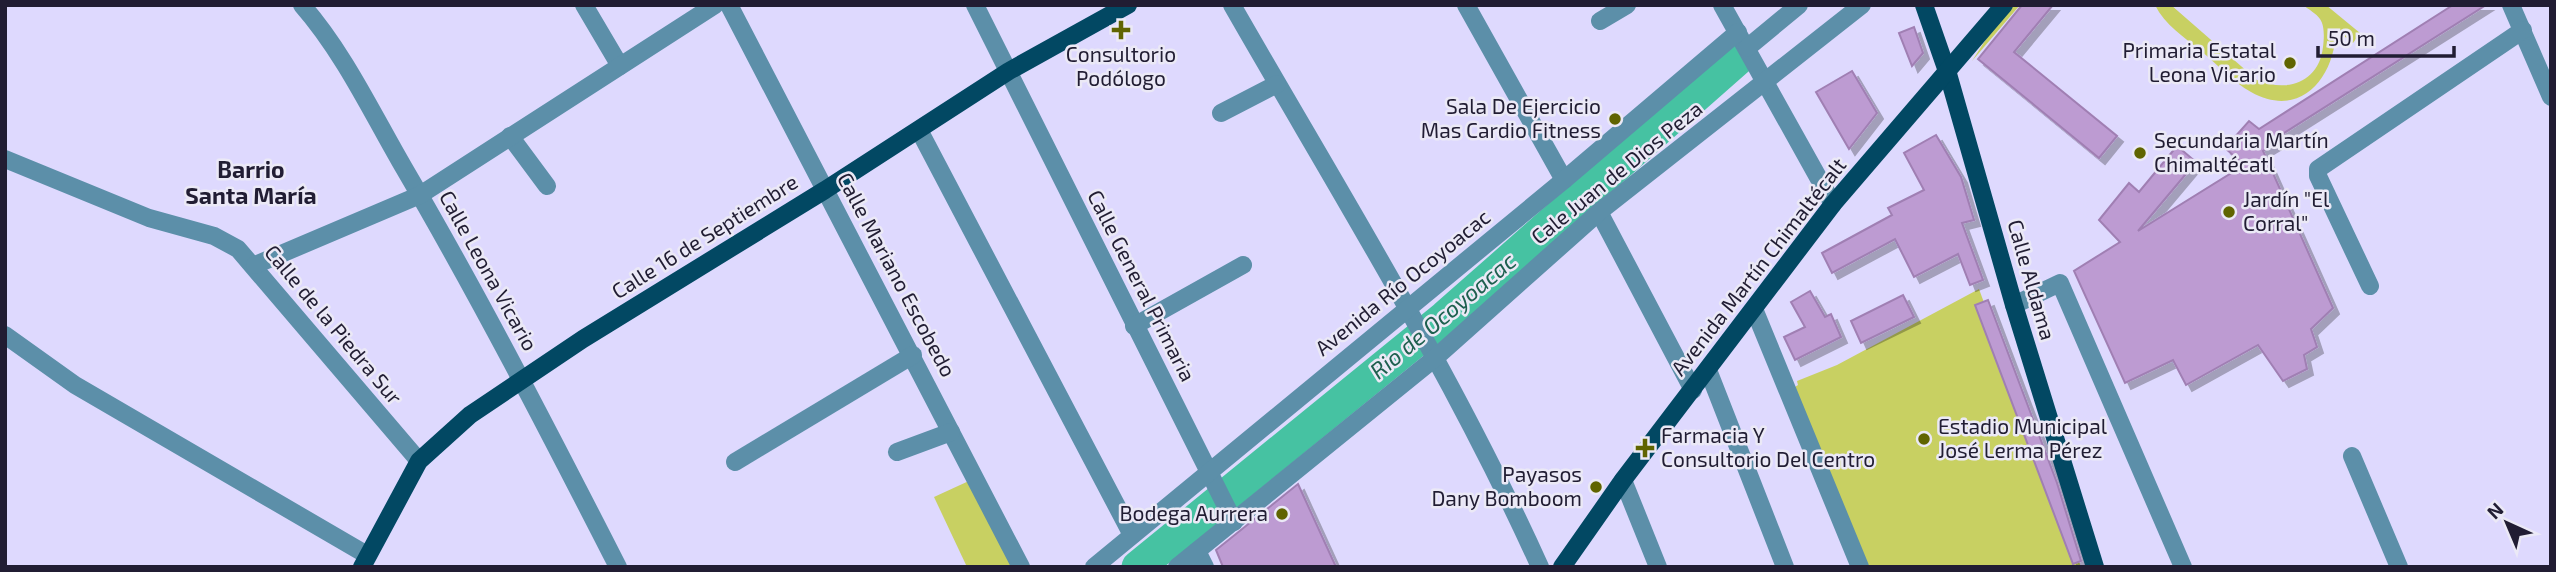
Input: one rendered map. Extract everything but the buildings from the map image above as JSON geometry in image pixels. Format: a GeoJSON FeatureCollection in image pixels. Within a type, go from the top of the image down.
{"type":"FeatureCollection","features":[{"type":"Feature","properties":{"kind":"main road","name":"Calle 16 de Septiembre"},"geometry":{"type":"LineString","coordinates":[[364,561],[419,461],[470,415],[522,379],[825,190],[1009,71],[1128,5]]}},
{"type":"Feature","properties":{"kind":"main road","name":"Calle Aldama"},"geometry":{"type":"LineString","coordinates":[[1924,5],[1948,74],[2014,305],[2095,567]]}},
{"type":"Feature","properties":{"kind":"main road","name":"Avenida Martín Chimaltécalt"},"geometry":{"type":"LineString","coordinates":[[1562,567],[1623,480],[1833,204],[1948,74],[2004,5]]}},
{"type":"Feature","properties":{"kind":"street","name":"Calle Leona Vicario"},"geometry":{"type":"LineString","coordinates":[[302,5],[335,49],[420,195],[522,379],[618,567]]}},
{"type":"Feature","properties":{"kind":"street"},"geometry":{"type":"LineString","coordinates":[[584,5],[620,66]]}},
{"type":"Feature","properties":{"kind":"street"},"geometry":{"type":"LineString","coordinates":[[255,265],[420,195],[715,5]]}},
{"type":"Feature","properties":{"kind":"street","name":"Calle Mariano Escobedo"},"geometry":{"type":"LineString","coordinates":[[729,5],[1021,567]]}},
{"type":"Feature","properties":{"kind":"street","name":"Calle General Primaria"},"geometry":{"type":"LineString","coordinates":[[975,5],[1232,518]]}},
{"type":"Feature","properties":{"kind":"street"},"geometry":{"type":"LineString","coordinates":[[1232,5],[1434,355],[1540,567]]}},
{"type":"Feature","properties":{"kind":"street"},"geometry":{"type":"LineString","coordinates":[[1466,5],[1564,180]]}},
{"type":"Feature","properties":{"kind":"street"},"geometry":{"type":"LineString","coordinates":[[1600,21],[1627,5]]}},
{"type":"Feature","properties":{"kind":"street"},"geometry":{"type":"LineString","coordinates":[[1723,5],[1833,204]]}},
{"type":"Feature","properties":{"kind":"street"},"geometry":{"type":"LineString","coordinates":[[1747,48],[1800,5]]}},
{"type":"Feature","properties":{"kind":"street","name":"Cale Juan de Dios Peza"},"geometry":{"type":"LineString","coordinates":[[1177,567],[1201,559],[1232,518],[1434,355],[1599,212],[1766,84],[1862,5]]}},
{"type":"Feature","properties":{"kind":"street"},"geometry":{"type":"LineString","coordinates":[[2511,5],[2551,97]]}},
{"type":"Feature","properties":{"kind":"street"},"geometry":{"type":"LineString","coordinates":[[2370,286],[2318,176],[2318,170],[2523,30]]}},
{"type":"Feature","properties":{"kind":"street","name":"Avenida Río Ocoyoacac"},"geometry":{"type":"LineString","coordinates":[[1094,567],[1132,535],[1213,478],[1738,32]]}},
{"type":"Feature","properties":{"kind":"street"},"geometry":{"type":"LineString","coordinates":[[1221,113],[1278,84]]}},
{"type":"Feature","properties":{"kind":"street"},"geometry":{"type":"LineString","coordinates":[[919,130],[1132,535]]}},
{"type":"Feature","properties":{"kind":"street"},"geometry":{"type":"LineString","coordinates":[[510,136],[547,186]]}},
{"type":"Feature","properties":{"kind":"street","name":"Calle de la Piedra Sur"},"geometry":{"type":"LineString","coordinates":[[5,159],[149,218],[214,236],[238,249],[255,265],[419,461]]}},
{"type":"Feature","properties":{"kind":"street"},"geometry":{"type":"LineString","coordinates":[[1599,212],[1693,390]]}},
{"type":"Feature","properties":{"kind":"street"},"geometry":{"type":"LineString","coordinates":[[1134,326],[1243,265]]}},
{"type":"Feature","properties":{"kind":"street"},"geometry":{"type":"LineString","coordinates":[[2014,305],[2060,283],[2183,567]]}},
{"type":"Feature","properties":{"kind":"street"},"geometry":{"type":"LineString","coordinates":[[1754,309],[1860,567]]}},
{"type":"Feature","properties":{"kind":"street"},"geometry":{"type":"LineString","coordinates":[[5,335],[75,385],[364,561]]}},
{"type":"Feature","properties":{"kind":"street"},"geometry":{"type":"LineString","coordinates":[[736,462],[913,355]]}},
{"type":"Feature","properties":{"kind":"street"},"geometry":{"type":"LineString","coordinates":[[1708,370],[1785,567]]}},
{"type":"Feature","properties":{"kind":"street"},"geometry":{"type":"LineString","coordinates":[[897,452],[951,432]]}},
{"type":"Feature","properties":{"kind":"street"},"geometry":{"type":"LineString","coordinates":[[2351,456],[2399,567]]}},
{"type":"Feature","properties":{"kind":"street"},"geometry":{"type":"LineString","coordinates":[[1623,480],[1658,567]]}},
{"type":"Feature","properties":{"kind":"green space"},"geometry":{"type":"Polygon","coordinates":[[[2008,5],[2020,5],[1972,61],[2008,5]]]}},
{"type":"Feature","properties":{"kind":"green space"},"geometry":{"type":"Polygon","coordinates":[[[2155,5],[2171,5],[2257,80],[2269,84],[2290,85],[2300,82],[2309,76],[2320,59],[2324,40],[2323,25],[2319,17],[2303,5],[2326,5],[2360,33],[2353,43],[2336,30],[2329,63],[2322,78],[2312,89],[2300,97],[2285,101],[2269,99],[2251,92],[2231,78],[2169,25],[2155,5]]]}},
{"type":"Feature","properties":{"kind":"green space","name":"Estadio Municipal José Lerma Pérez"},"geometry":{"type":"Polygon","coordinates":[[[1979,289],[2081,567],[1866,567],[1792,389],[1798,385],[1797,381],[1837,365],[1979,289]]]}},
{"type":"Feature","properties":{"kind":"green space"},"geometry":{"type":"Polygon","coordinates":[[[971,480],[1016,567],[967,567],[934,497],[971,480]]]}},
{"type":"Feature","properties":{"kind":"waterway","name":"Rio de Ocoyoacac"},"geometry":{"type":"LineString","coordinates":[[1138,567],[1445,317],[1741,56]]}},
{"type":"Feature","properties":{"kind":"place","name":"Consultorio Podólogo"},"geometry":{"type":"Point","coordinates":[1121,30]}},
{"type":"Feature","properties":{"kind":"place","name":"Primaria Estatal Leona Vicario"},"geometry":{"type":"Point","coordinates":[2290,63]}},
{"type":"Feature","properties":{"kind":"place","name":"Sala De Ejercicio Mas Cardio Fitness"},"geometry":{"type":"Point","coordinates":[1615,119]}},
{"type":"Feature","properties":{"kind":"place","name":"Secundaria Martín Chimaltécatl"},"geometry":{"type":"Point","coordinates":[2140,153]}},
{"type":"Feature","properties":{"kind":"place","name":"Jardín \"El Corral\""},"geometry":{"type":"Point","coordinates":[2229,212]}},
{"type":"Feature","properties":{"kind":"place","name":"Estadio Municipal José Lerma Pérez"},"geometry":{"type":"Point","coordinates":[1924,439]}},
{"type":"Feature","properties":{"kind":"place","name":"Farmacia Y Consultorio Del Centro"},"geometry":{"type":"Point","coordinates":[1645,448]}},
{"type":"Feature","properties":{"kind":"place","name":"Payasos Dany Bomboom"},"geometry":{"type":"Point","coordinates":[1596,487]}},
{"type":"Feature","properties":{"kind":"place","name":"Bodega Aurrera"},"geometry":{"type":"Point","coordinates":[1282,514]}},
{"type":"Feature","properties":{"kind":"district","name":"Barrio Santa María"},"geometry":{"type":"Point","coordinates":[251,183]}}]}
